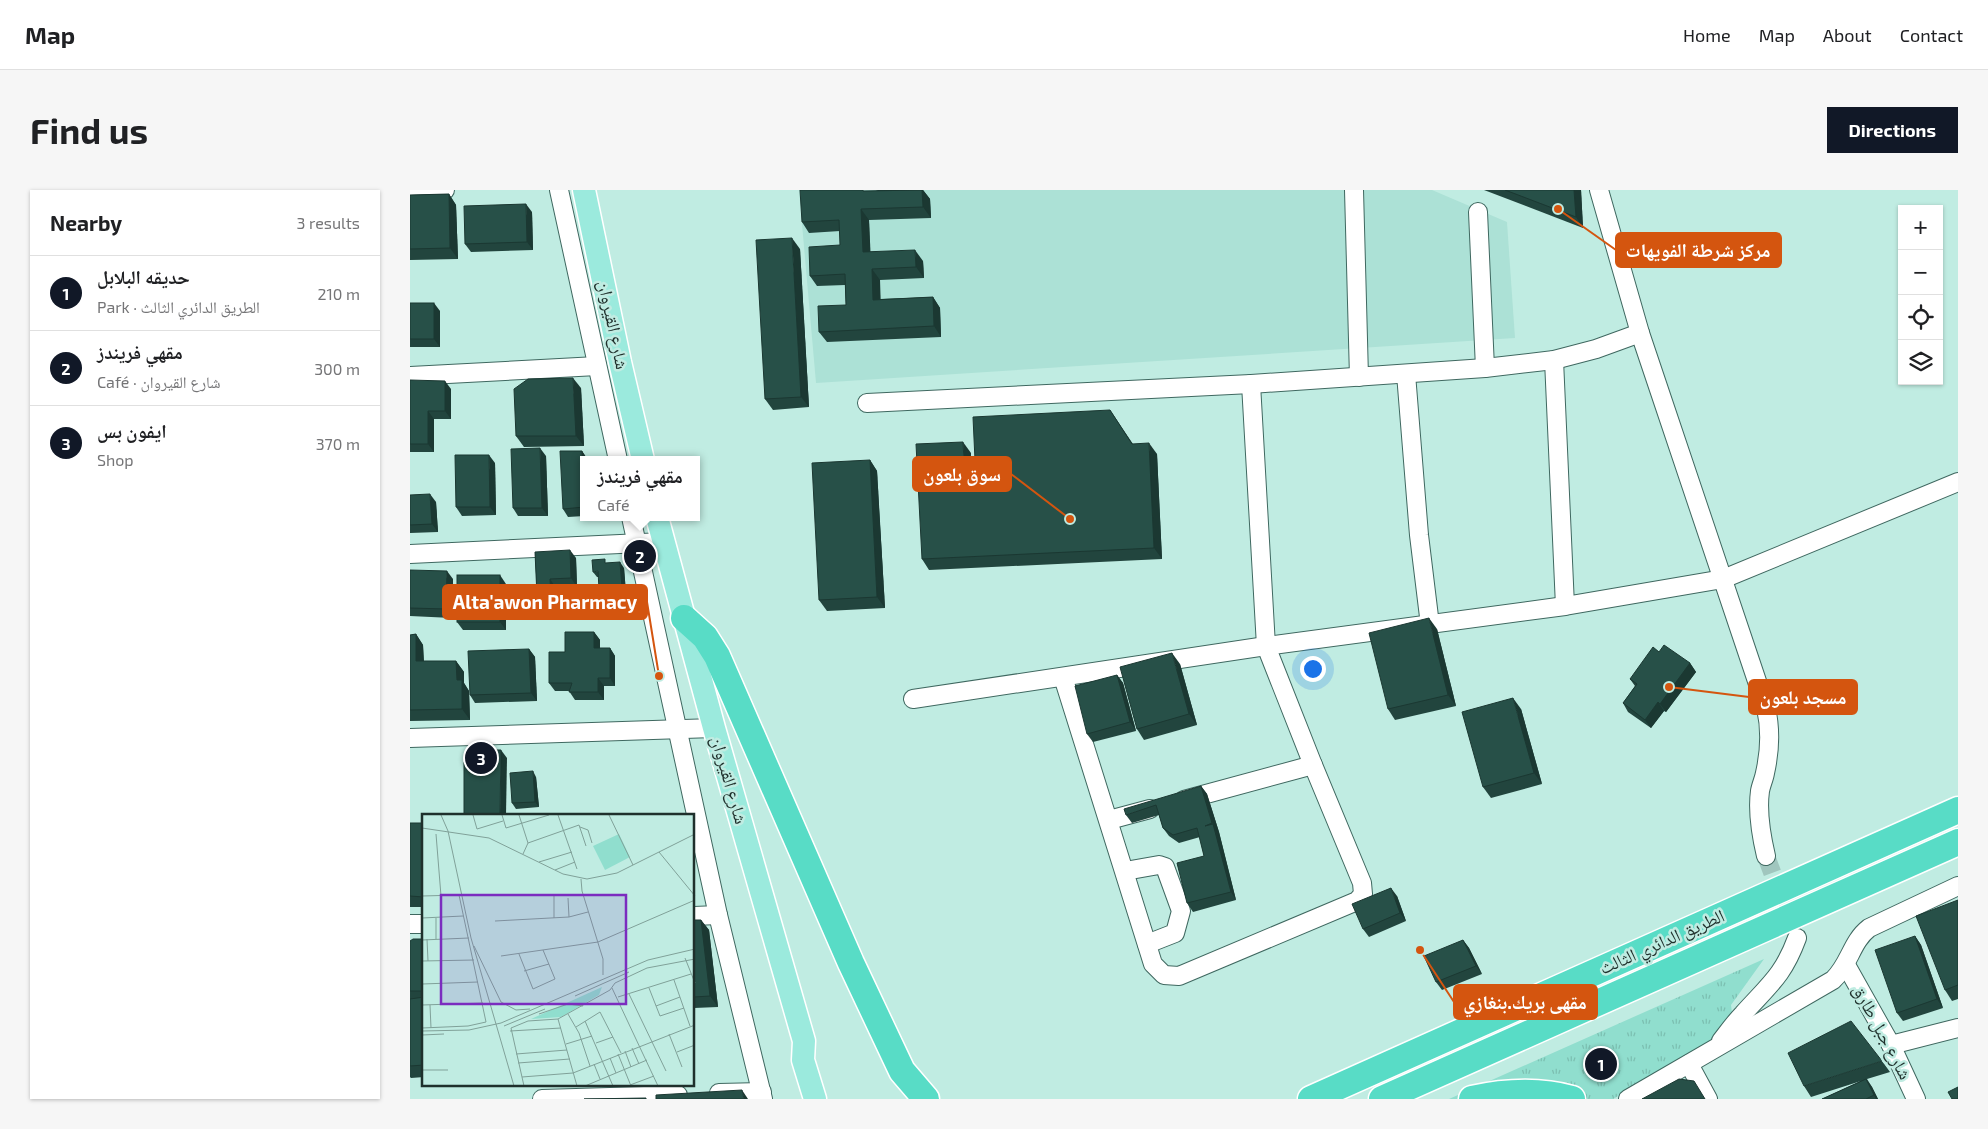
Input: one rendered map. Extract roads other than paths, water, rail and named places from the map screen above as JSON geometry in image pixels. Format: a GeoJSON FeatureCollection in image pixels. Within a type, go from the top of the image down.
{"type":"FeatureCollection","features":[{"type":"Feature","properties":{"kind":"highway"},"geometry":{"type":"LineString","coordinates":[[684,618],[705,638],[717,656],[847,954],[902,1071],[926,1099]]}},
{"type":"Feature","properties":{"kind":"highway","name":"الطريق الدائري الثالث"},"geometry":{"type":"LineString","coordinates":[[1311,1099],[1958,810]]}},
{"type":"Feature","properties":{"kind":"highway","name":"الطريق الدائري الثالث"},"geometry":{"type":"LineString","coordinates":[[1382,1099],[1958,842]]}},
{"type":"Feature","properties":{"kind":"highway"},"geometry":{"type":"LineString","coordinates":[[1472,1099],[1529,1093],[1543,1093],[1572,1099]]}},
{"type":"Feature","properties":{"kind":"main road","name":"شارع القيروان"},"geometry":{"type":"LineString","coordinates":[[584,190],[620,362],[642,456]]}},
{"type":"Feature","properties":{"kind":"main road","name":"شارع القيروان"},"geometry":{"type":"LineString","coordinates":[[658,521],[714,728],[804,1041],[803,1060],[815,1099]]}},
{"type":"Feature","properties":{"kind":"main road","name":"شارع القيروان"},"geometry":{"type":"LineString","coordinates":[[804,1041],[817,1057],[830,1099]]}},
{"type":"Feature","properties":{"kind":"street"},"geometry":{"type":"LineString","coordinates":[[410,192],[445,190]]}},
{"type":"Feature","properties":{"kind":"street"},"geometry":{"type":"LineString","coordinates":[[560,190],[617,456]]}},
{"type":"Feature","properties":{"kind":"street"},"geometry":{"type":"LineString","coordinates":[[1354,190],[1359,377]]}},
{"type":"Feature","properties":{"kind":"street"},"geometry":{"type":"LineString","coordinates":[[1599,190],[1640,332],[1766,708],[1770,724],[1768,758],[1760,791],[1759,807],[1761,832],[1766,856]]}},
{"type":"Feature","properties":{"kind":"street"},"geometry":{"type":"LineString","coordinates":[[1478,212],[1484,368]]}},
{"type":"Feature","properties":{"kind":"street"},"geometry":{"type":"LineString","coordinates":[[867,403],[1251,384],[1484,368],[1554,360],[1596,349],[1640,332]]}},
{"type":"Feature","properties":{"kind":"street"},"geometry":{"type":"LineString","coordinates":[[1554,360],[1565,606]]}},
{"type":"Feature","properties":{"kind":"street"},"geometry":{"type":"LineString","coordinates":[[410,376],[597,366]]}},
{"type":"Feature","properties":{"kind":"street"},"geometry":{"type":"LineString","coordinates":[[1406,374],[1419,535],[1430,624]]}},
{"type":"Feature","properties":{"kind":"street"},"geometry":{"type":"LineString","coordinates":[[1063,677],[1153,964],[1164,975],[1179,976],[1357,901],[1363,894],[1362,883],[1266,646],[1251,384]]}},
{"type":"Feature","properties":{"kind":"street"},"geometry":{"type":"LineString","coordinates":[[913,699],[1266,646],[1565,606],[1723,579],[1958,482]]}},
{"type":"Feature","properties":{"kind":"street"},"geometry":{"type":"LineString","coordinates":[[542,1099],[697,1094],[762,1095],[718,915],[632,521]]}},
{"type":"Feature","properties":{"kind":"street"},"geometry":{"type":"LineString","coordinates":[[410,554],[663,542]]}},
{"type":"Feature","properties":{"kind":"street"},"geometry":{"type":"LineString","coordinates":[[410,738],[714,728]]}},
{"type":"Feature","properties":{"kind":"street"},"geometry":{"type":"LineString","coordinates":[[1109,820],[1313,765]]}},
{"type":"Feature","properties":{"kind":"street"},"geometry":{"type":"LineString","coordinates":[[1125,872],[1159,865],[1165,867],[1181,911],[1175,932],[1147,944]]}},
{"type":"Feature","properties":{"kind":"street"},"geometry":{"type":"LineString","coordinates":[[1628,1099],[1825,986],[1840,974],[1855,944],[1870,928],[1958,886]]}},
{"type":"Feature","properties":{"kind":"street"},"geometry":{"type":"LineString","coordinates":[[695,916],[718,915]]}},
{"type":"Feature","properties":{"kind":"street"},"geometry":{"type":"LineString","coordinates":[[1714,1050],[1742,1014],[1776,979],[1785,966],[1796,938]]}},
{"type":"Feature","properties":{"kind":"street","name":"شارع جبل طارق"},"geometry":{"type":"LineString","coordinates":[[1846,965],[1892,1046],[1916,1099]]}},
{"type":"Feature","properties":{"kind":"street"},"geometry":{"type":"LineString","coordinates":[[1892,1046],[1958,1028]]}},
{"type":"Feature","properties":{"kind":"street"},"geometry":{"type":"LineString","coordinates":[[1688,1064],[1708,1099]]}},
{"type":"Feature","properties":{"kind":"tunnel"},"geometry":{"type":"LineString","coordinates":[[1766,856],[1793,928]]}},
{"type":"Feature","properties":{"kind":"place","name":"مركز شرطة الفويهات"},"geometry":{"type":"Point","coordinates":[1558,209]}},
{"type":"Feature","properties":{"kind":"place","name":"سوق بلعون"},"geometry":{"type":"Point","coordinates":[1070,519]}},
{"type":"Feature","properties":{"kind":"place","name":"مقهي فريندز"},"geometry":{"type":"Point","coordinates":[640,556]}},
{"type":"Feature","properties":{"kind":"place","name":"Alta'awon Pharmacy"},"geometry":{"type":"Point","coordinates":[659,676]}},
{"type":"Feature","properties":{"kind":"place","name":"مسجد بلعون"},"geometry":{"type":"Point","coordinates":[1669,687]}},
{"type":"Feature","properties":{"kind":"place","name":"ايفون بس"},"geometry":{"type":"Point","coordinates":[481,758]}},
{"type":"Feature","properties":{"kind":"place","name":"مقهى بريك.بنغازي"},"geometry":{"type":"Point","coordinates":[1420,950]}},
{"type":"Feature","properties":{"kind":"place","name":"حديقه البلابل"},"geometry":{"type":"Point","coordinates":[1601,1064]}}]}
